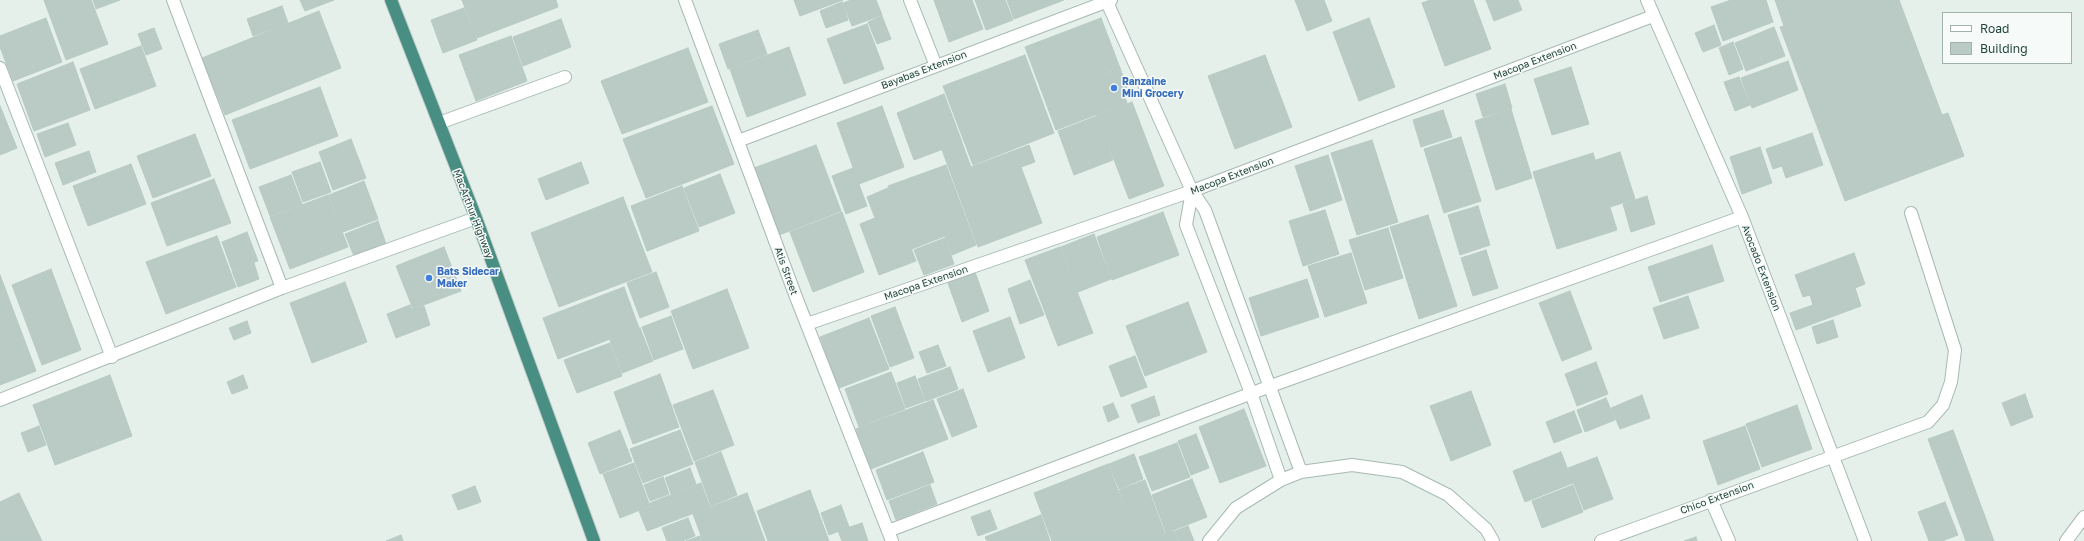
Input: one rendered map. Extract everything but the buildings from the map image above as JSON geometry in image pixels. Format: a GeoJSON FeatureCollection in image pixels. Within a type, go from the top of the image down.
{"type":"FeatureCollection","features":[{"type":"Feature","properties":{"kind":"highway","name":"MacArthur Highway"},"geometry":{"type":"LineString","coordinates":[[391,0],[476,218],[594,541]]}},
{"type":"Feature","properties":{"kind":"street"},"geometry":{"type":"LineString","coordinates":[[173,0],[282,288]]}},
{"type":"Feature","properties":{"kind":"street","name":"Atis Street"},"geometry":{"type":"LineString","coordinates":[[685,0],[807,324],[890,536]]}},
{"type":"Feature","properties":{"kind":"street"},"geometry":{"type":"LineString","coordinates":[[910,0],[936,66]]}},
{"type":"Feature","properties":{"kind":"street"},"geometry":{"type":"LineString","coordinates":[[1108,0],[1192,191],[1204,210],[1268,387],[1301,472]]}},
{"type":"Feature","properties":{"kind":"street","name":"Bayabas Extension"},"geometry":{"type":"LineString","coordinates":[[738,141],[1108,0]]}},
{"type":"Feature","properties":{"kind":"street","name":"Avocado Extension"},"geometry":{"type":"LineString","coordinates":[[1647,0],[1742,217],[1865,541]]}},
{"type":"Feature","properties":{"kind":"street","name":"Macopa Extension"},"geometry":{"type":"LineString","coordinates":[[807,324],[1192,191],[1653,16]]}},
{"type":"Feature","properties":{"kind":"street"},"geometry":{"type":"LineString","coordinates":[[0,68],[112,357]]}},
{"type":"Feature","properties":{"kind":"street"},"geometry":{"type":"LineString","coordinates":[[439,123],[565,77]]}},
{"type":"Feature","properties":{"kind":"street"},"geometry":{"type":"LineString","coordinates":[[1192,191],[1186,225],[1251,393],[1281,480]]}},
{"type":"Feature","properties":{"kind":"street","name":"Chico Extension"},"geometry":{"type":"LineString","coordinates":[[1601,541],[1928,422],[1943,405],[1951,382],[1955,350],[1910,213]]}},
{"type":"Feature","properties":{"kind":"street"},"geometry":{"type":"LineString","coordinates":[[890,536],[1251,393],[1742,217]]}},
{"type":"Feature","properties":{"kind":"street"},"geometry":{"type":"LineString","coordinates":[[0,400],[112,357],[282,288],[476,218]]}},
{"type":"Feature","properties":{"kind":"street"},"geometry":{"type":"LineString","coordinates":[[1209,541],[1236,508],[1281,480],[1301,472],[1352,464],[1402,472],[1448,494],[1486,529],[1493,541]]}},
{"type":"Feature","properties":{"kind":"street"},"geometry":{"type":"LineString","coordinates":[[1711,500],[1729,541]]}},
{"type":"Feature","properties":{"kind":"street"},"geometry":{"type":"LineString","coordinates":[[2066,541],[2084,518]]}},
{"type":"Feature","properties":{"kind":"place","name":"Ranzaine Mini Grocery"},"geometry":{"type":"Point","coordinates":[1114,88]}},
{"type":"Feature","properties":{"kind":"place","name":"Bats Sidecar Maker"},"geometry":{"type":"Point","coordinates":[429,278]}}]}
